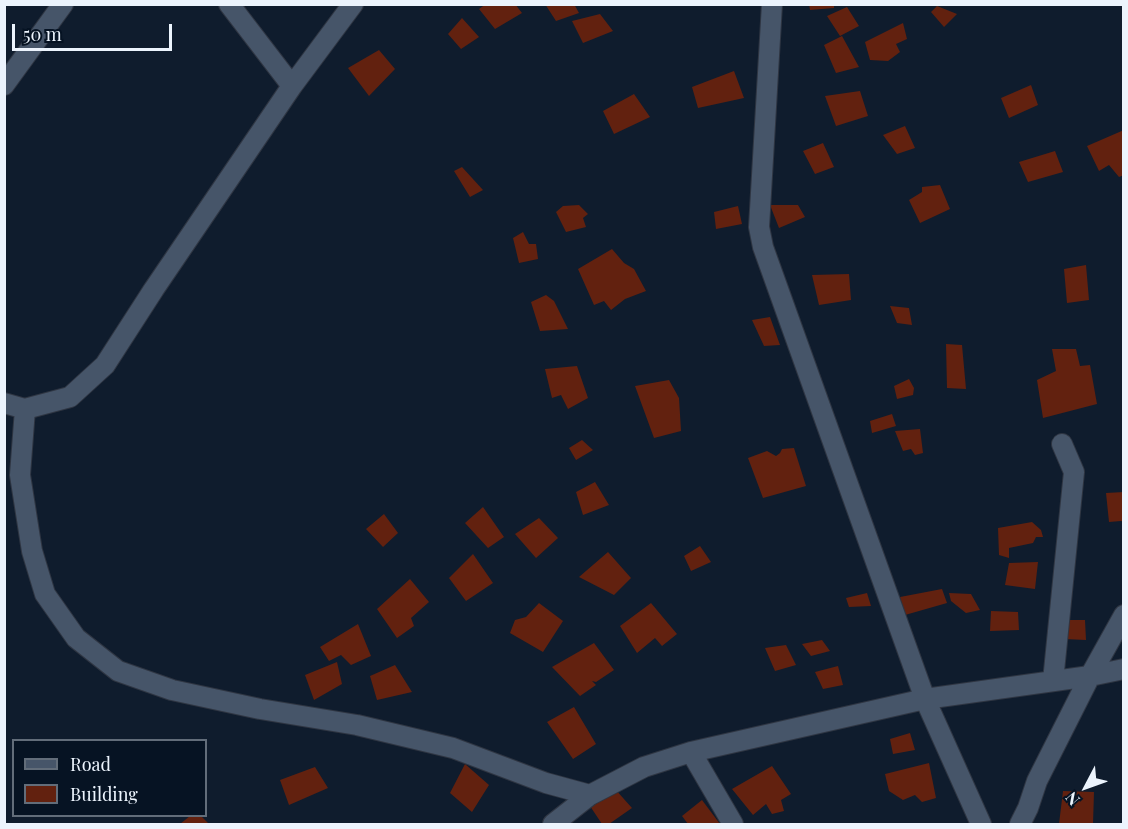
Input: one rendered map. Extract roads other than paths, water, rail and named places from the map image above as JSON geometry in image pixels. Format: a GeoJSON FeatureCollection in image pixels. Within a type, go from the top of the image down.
{"type":"FeatureCollection","features":[{"type":"Feature","properties":{"kind":"street"},"geometry":{"type":"LineString","coordinates":[[4,85],[63,4]]}},
{"type":"Feature","properties":{"kind":"street"},"geometry":{"type":"LineString","coordinates":[[229,4],[292,86]]}},
{"type":"Feature","properties":{"kind":"street"},"geometry":{"type":"LineString","coordinates":[[4,403],[25,409],[70,397],[105,365],[292,86],[353,4]]}},
{"type":"Feature","properties":{"kind":"street"},"geometry":{"type":"LineString","coordinates":[[772,4],[759,227],[763,247],[925,699],[981,825]]}},
{"type":"Feature","properties":{"kind":"street"},"geometry":{"type":"LineString","coordinates":[[25,409],[20,475],[32,551],[45,594],[76,638],[118,671],[172,690],[260,709],[357,725],[453,748],[546,783],[590,795]]}},
{"type":"Feature","properties":{"kind":"street"},"geometry":{"type":"LineString","coordinates":[[1053,681],[1074,472],[1062,444]]}},
{"type":"Feature","properties":{"kind":"street"},"geometry":{"type":"LineString","coordinates":[[1020,825],[1037,781],[1124,615]]}},
{"type":"Feature","properties":{"kind":"street"},"geometry":{"type":"LineString","coordinates":[[554,825],[590,795],[644,767],[691,752],[925,699],[1090,676],[1124,669]]}},
{"type":"Feature","properties":{"kind":"street"},"geometry":{"type":"LineString","coordinates":[[691,752],[733,825]]}}]}
